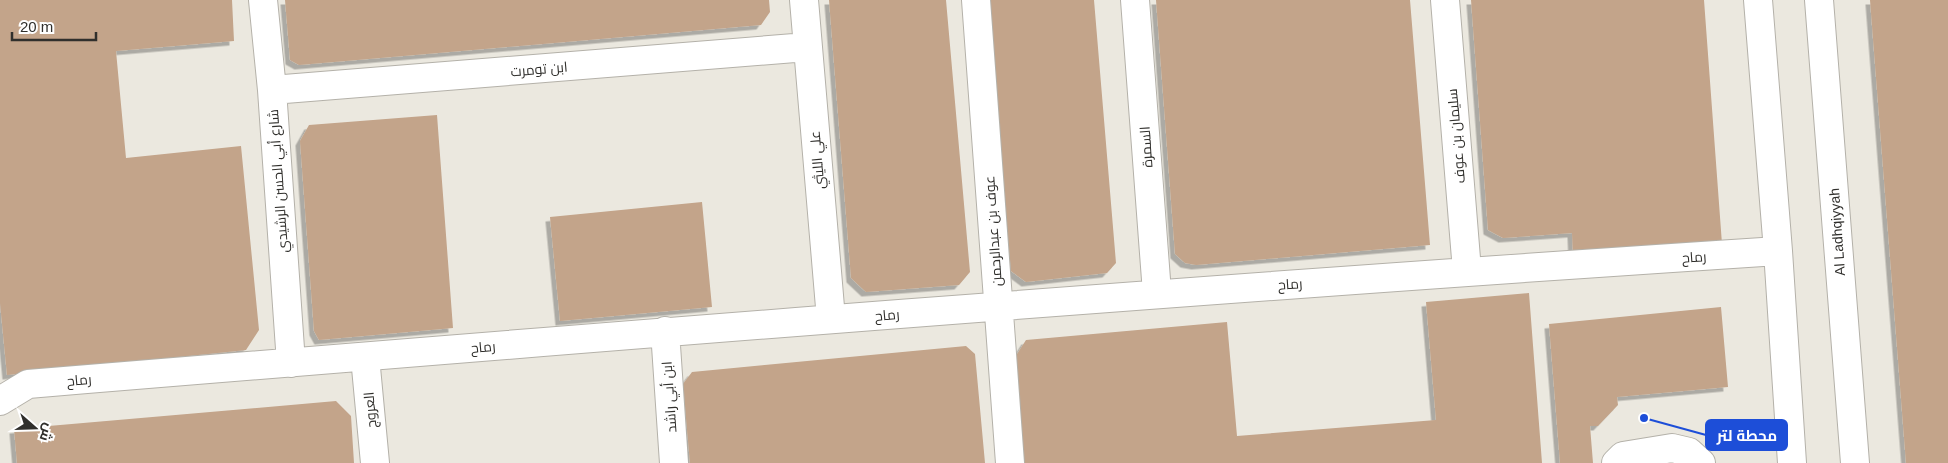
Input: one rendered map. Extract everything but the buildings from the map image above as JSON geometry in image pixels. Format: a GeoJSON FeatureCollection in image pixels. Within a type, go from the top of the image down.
{"type":"FeatureCollection","features":[{"type":"Feature","properties":{"kind":"street","name":"شارع أبي الحسن الرشيدي"},"geometry":{"type":"LineString","coordinates":[[263,0],[272,90],[291,363]]}},
{"type":"Feature","properties":{"kind":"street","name":"علي الليثي"},"geometry":{"type":"LineString","coordinates":[[804,0],[831,319]]}},
{"type":"Feature","properties":{"kind":"street","name":"عوف بن عبدالرحمن"},"geometry":{"type":"LineString","coordinates":[[976,0],[1010,463]]}},
{"type":"Feature","properties":{"kind":"street","name":"السمرة"},"geometry":{"type":"LineString","coordinates":[[1135,0],[1157,293]]}},
{"type":"Feature","properties":{"kind":"street","name":"سليمان بن عوف"},"geometry":{"type":"LineString","coordinates":[[1445,0],[1467,271]]}},
{"type":"Feature","properties":{"kind":"street"},"geometry":{"type":"LineString","coordinates":[[1758,0],[1778,251],[1792,463]]}},
{"type":"Feature","properties":{"kind":"street","name":"Al Ladhqiyyah"},"geometry":{"type":"LineString","coordinates":[[1819,0],[1855,463]]}},
{"type":"Feature","properties":{"kind":"street","name":"ابن تومرت"},"geometry":{"type":"LineString","coordinates":[[272,90],[807,47]]}},
{"type":"Feature","properties":{"kind":"street","name":"رماح"},"geometry":{"type":"LineString","coordinates":[[0,401],[28,384],[665,331],[1157,293],[1778,251]]}},
{"type":"Feature","properties":{"kind":"street","name":"ابن أبي راشد"},"geometry":{"type":"LineString","coordinates":[[665,331],[674,463]]}},
{"type":"Feature","properties":{"kind":"street","name":"العروج"},"geometry":{"type":"LineString","coordinates":[[365,357],[374,463]]}},
{"type":"Feature","properties":{"kind":"street"},"geometry":{"type":"LineString","coordinates":[[1616,463],[1623,456],[1672,448],[1689,452],[1701,463]]}},
{"type":"Feature","properties":{"kind":"place","name":"محطة لتر"},"geometry":{"type":"Point","coordinates":[1644,418]}}]}
